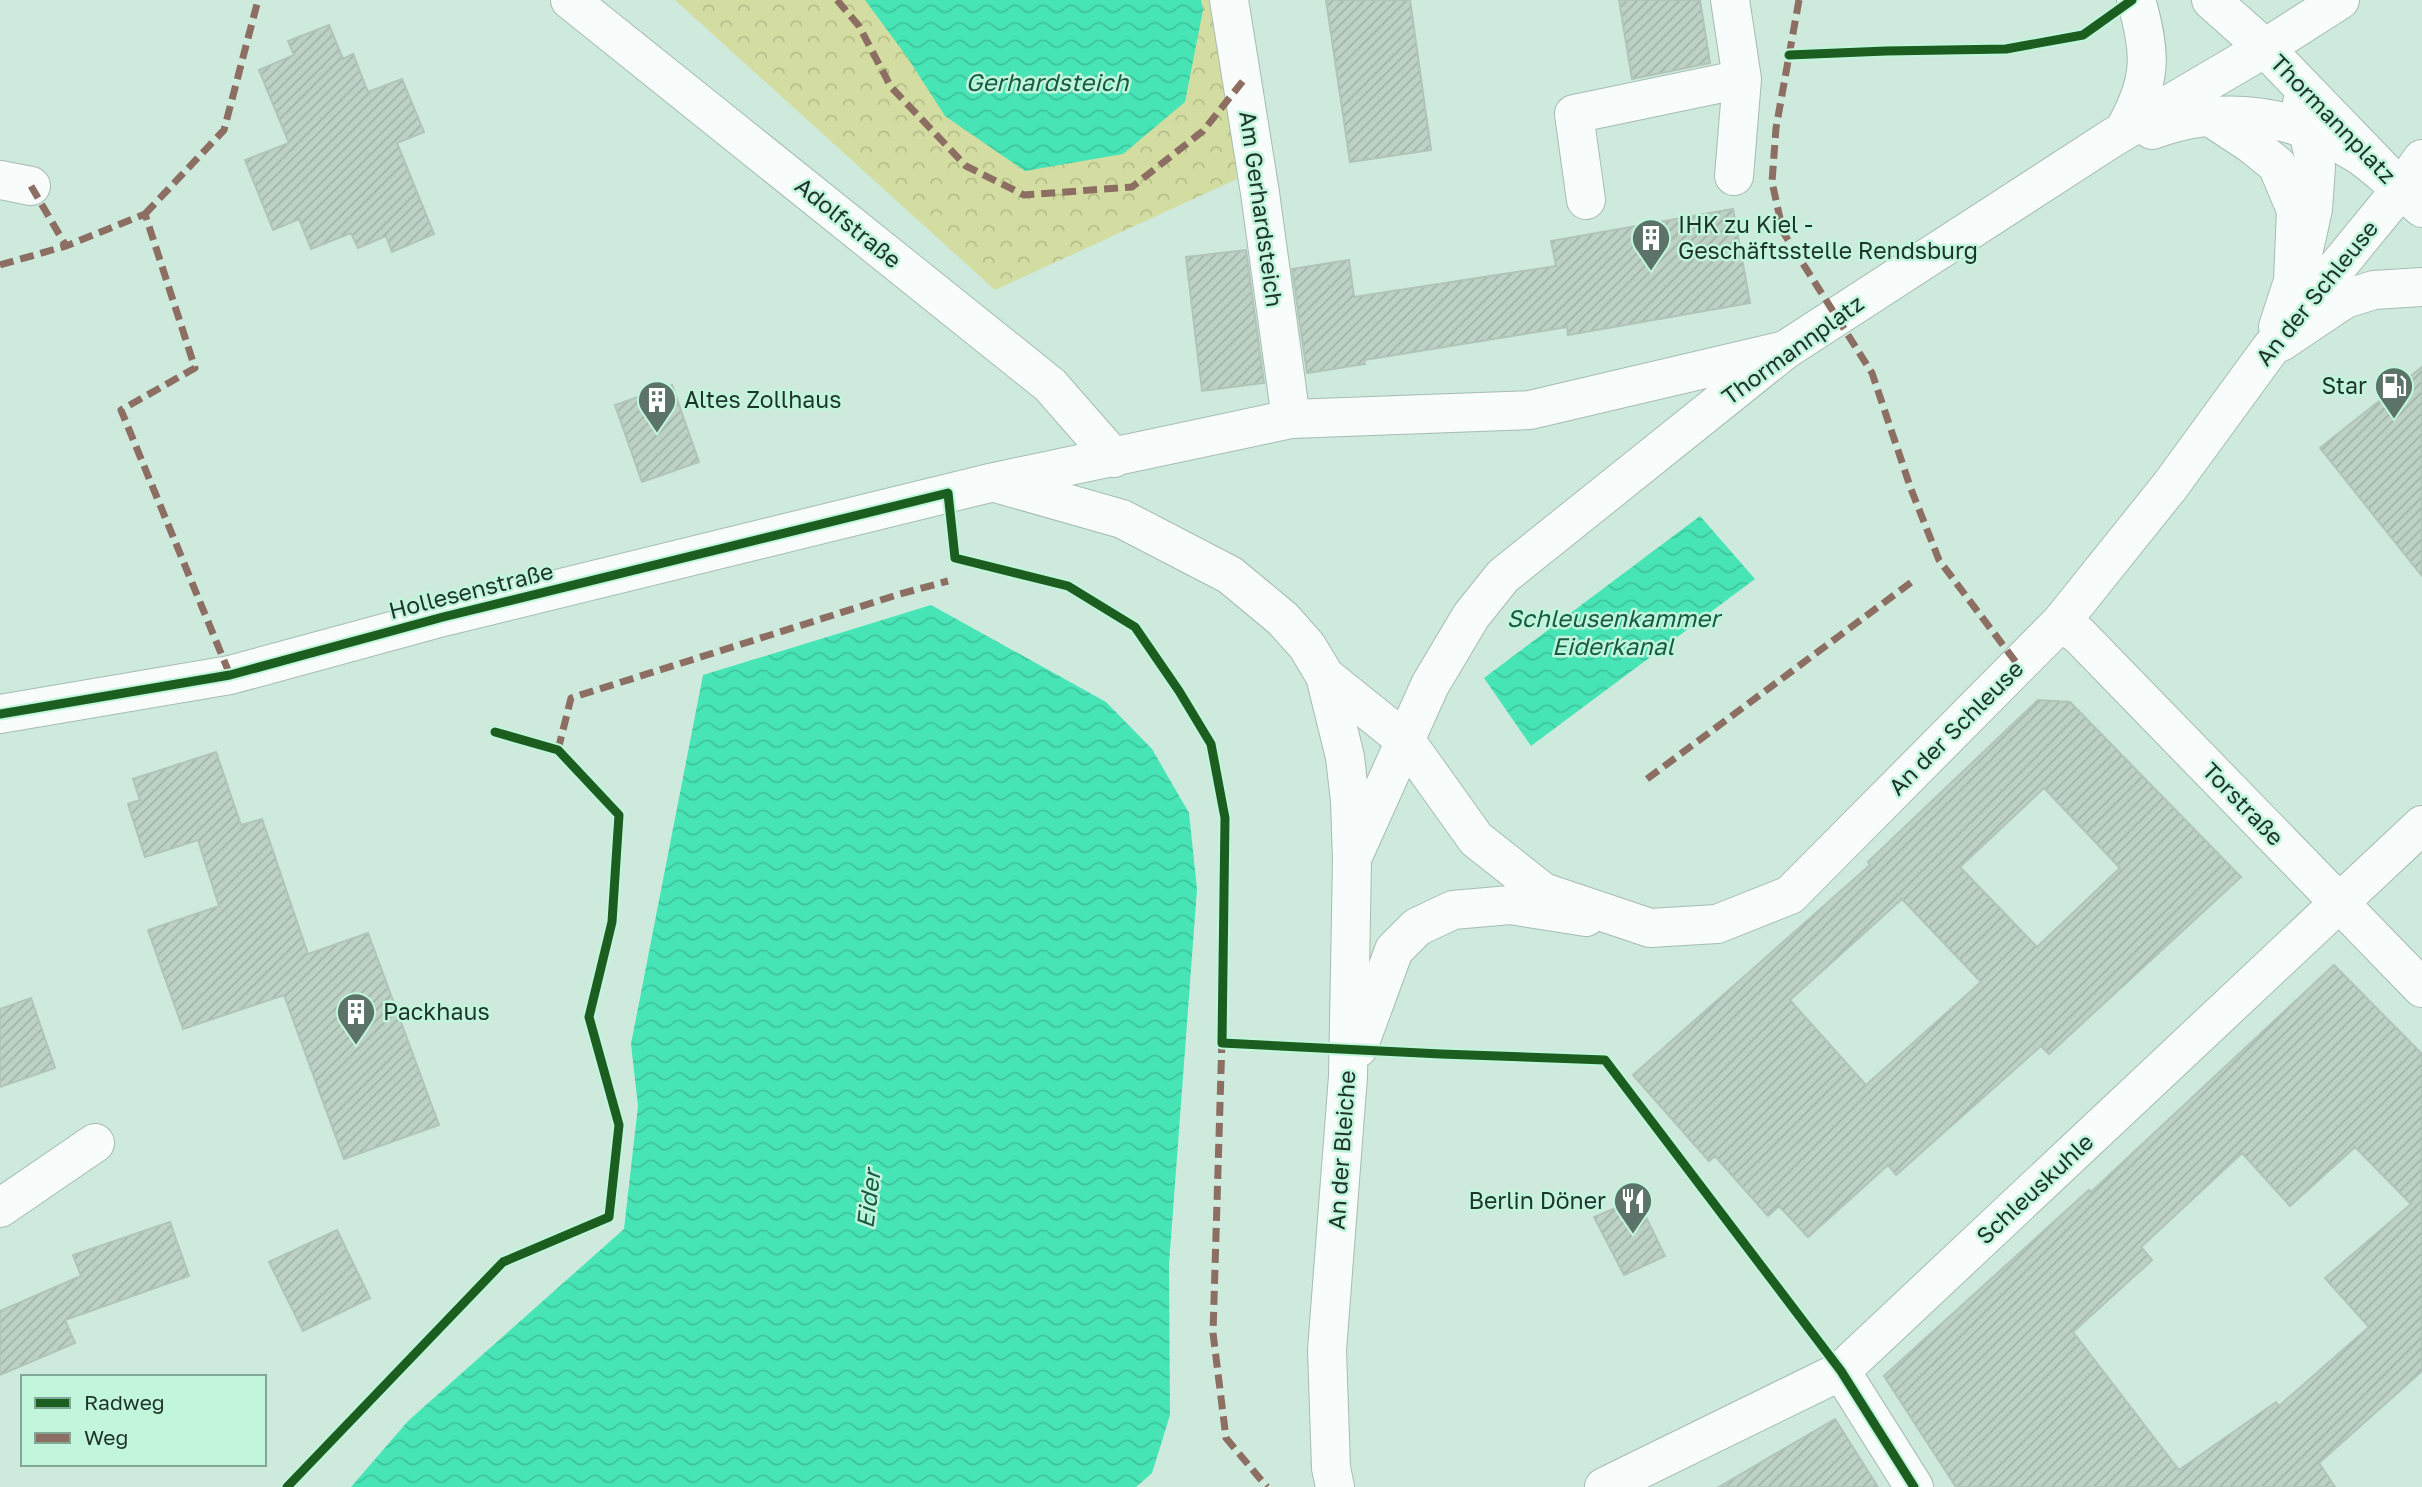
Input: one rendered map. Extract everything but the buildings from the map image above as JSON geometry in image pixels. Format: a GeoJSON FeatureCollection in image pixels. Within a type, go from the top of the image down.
{"type":"FeatureCollection","features":[{"type":"Feature","properties":{"kind":"main road","name":"Adolfstraße"},"geometry":{"type":"LineString","coordinates":[[570,0],[1050,385],[1114,458]]}},
{"type":"Feature","properties":{"kind":"main road","name":"Am Gerhardsteich"},"geometry":{"type":"LineString","coordinates":[[1229,0],[1260,193],[1291,419]]}},
{"type":"Feature","properties":{"kind":"main road"},"geometry":{"type":"LineString","coordinates":[[1730,0],[1742,79],[1734,176]]}},
{"type":"Feature","properties":{"kind":"main road"},"geometry":{"type":"LineString","coordinates":[[2118,134],[2139,104],[2146,82],[2144,28],[2136,0]]}},
{"type":"Feature","properties":{"kind":"main road","name":"Thormannplatz"},"geometry":{"type":"LineString","coordinates":[[2211,0],[2415,186]]}},
{"type":"Feature","properties":{"kind":"main road"},"geometry":{"type":"LineString","coordinates":[[2270,349],[2306,246],[2313,209],[2316,167],[2309,129],[2295,87],[2273,56],[2340,0]]}},
{"type":"Feature","properties":{"kind":"main road","name":"Thormannplatz"},"geometry":{"type":"LineString","coordinates":[[1406,741],[1430,685],[1471,616],[1503,576],[1785,350],[2118,134],[2273,56]]}},
{"type":"Feature","properties":{"kind":"main road"},"geometry":{"type":"LineString","coordinates":[[1586,200],[1574,114],[1742,79]]}},
{"type":"Feature","properties":{"kind":"main road"},"geometry":{"type":"LineString","coordinates":[[2118,134],[2149,131],[2207,115],[2258,117],[2309,129],[2415,186]]}},
{"type":"Feature","properties":{"kind":"main road"},"geometry":{"type":"LineString","coordinates":[[2207,115],[2277,165],[2296,210],[2293,281]]}},
{"type":"Feature","properties":{"kind":"main road","name":"An der Schleuse"},"geometry":{"type":"LineString","coordinates":[[1406,741],[1476,839],[1543,892],[1650,928],[1717,924],[1790,895],[2061,622],[2170,486],[2270,349],[2415,186]]}},
{"type":"Feature","properties":{"kind":"main road"},"geometry":{"type":"LineString","coordinates":[[2270,349],[2345,299],[2374,290],[2422,287]]}},
{"type":"Feature","properties":{"kind":"main road"},"geometry":{"type":"LineString","coordinates":[[994,482],[1291,419],[1530,410],[1785,350]]}},
{"type":"Feature","properties":{"kind":"main road","name":"Hollesenstraße"},"geometry":{"type":"LineString","coordinates":[[0,714],[230,675],[443,617],[994,482],[1122,519],[1230,575],[1283,619],[1307,646],[1325,676],[1406,741]]}},
{"type":"Feature","properties":{"kind":"main road","name":"Torstraße"},"geometry":{"type":"LineString","coordinates":[[2061,622],[2079,635],[2422,988]]}},
{"type":"Feature","properties":{"kind":"main road"},"geometry":{"type":"LineString","coordinates":[[1325,676],[1345,757],[1352,860]]}},
{"type":"Feature","properties":{"kind":"main road","name":"An der Bleiche"},"geometry":{"type":"LineString","coordinates":[[1335,1487],[1331,1468],[1327,1350],[1348,1076],[1352,860],[1406,741]]}},
{"type":"Feature","properties":{"kind":"main road","name":"Schleuskuhle"},"geometry":{"type":"LineString","coordinates":[[1604,1487],[1841,1371],[2422,825]]}},
{"type":"Feature","properties":{"kind":"main road"},"geometry":{"type":"LineString","coordinates":[[1348,1076],[1394,950],[1417,928],[1453,910],[1510,905],[1650,928]]}},
{"type":"Feature","properties":{"kind":"main road"},"geometry":{"type":"LineString","coordinates":[[0,1208],[95,1143]]}},
{"type":"Feature","properties":{"kind":"main road"},"geometry":{"type":"LineString","coordinates":[[1841,1371],[1914,1487]]}},
{"type":"Feature","properties":{"kind":"green space"},"geometry":{"type":"Polygon","coordinates":[[[675,0],[1216,0],[1237,179],[995,290],[675,0]]]}},
{"type":"Feature","properties":{"kind":"water","name":"Gerhardsteich"},"geometry":{"type":"Polygon","coordinates":[[[865,0],[1201,0],[1203,10],[1185,102],[1123,154],[1025,171],[945,116],[907,57],[865,0]]]}},
{"type":"Feature","properties":{"kind":"water","name":"Schleusenkammer Eiderkanal"},"geometry":{"type":"Polygon","coordinates":[[[1700,516],[1755,579],[1531,746],[1484,678],[1700,516]]]}},
{"type":"Feature","properties":{"kind":"water","name":"Eider"},"geometry":{"type":"Polygon","coordinates":[[[931,605],[1106,702],[1152,749],[1189,813],[1197,889],[1169,1264],[1170,1415],[1152,1473],[1136,1487],[351,1487],[408,1421],[624,1229],[638,1106],[631,1044],[703,675],[931,605]]]}},
{"type":"Feature","properties":{"kind":"marked path"},"geometry":{"type":"LineString","coordinates":[[145,214],[224,130],[258,0]]}},
{"type":"Feature","properties":{"kind":"marked path"},"geometry":{"type":"LineString","coordinates":[[837,0],[859,26],[891,87],[966,166],[1024,195],[1132,187],[1203,131],[1243,81]]}},
{"type":"Feature","properties":{"kind":"marked path"},"geometry":{"type":"LineString","coordinates":[[1799,0],[1776,128],[1772,182],[1783,232],[1872,373],[1911,489],[1939,560],[2018,665]]}},
{"type":"Feature","properties":{"kind":"marked path"},"geometry":{"type":"LineString","coordinates":[[31,186],[66,246],[145,214],[195,368],[121,410],[230,675]]}},
{"type":"Feature","properties":{"kind":"marked path"},"geometry":{"type":"LineString","coordinates":[[0,265],[66,246]]}},
{"type":"Feature","properties":{"kind":"marked path"},"geometry":{"type":"LineString","coordinates":[[558,750],[571,698],[948,581]]}},
{"type":"Feature","properties":{"kind":"marked path"},"geometry":{"type":"LineString","coordinates":[[1647,779],[1913,581]]}},
{"type":"Feature","properties":{"kind":"marked path"},"geometry":{"type":"LineString","coordinates":[[1222,1039],[1213,1333],[1226,1438],[1267,1487]]}},
{"type":"Feature","properties":{"kind":"cycle path"},"geometry":{"type":"LineString","coordinates":[[1789,55],[2006,49],[2083,35],[2132,0]]}},
{"type":"Feature","properties":{"kind":"cycle path"},"geometry":{"type":"LineString","coordinates":[[0,714],[230,675],[443,617],[948,493],[955,558],[1068,586],[1135,627],[1211,744],[1225,818],[1222,1043],[1605,1060],[1841,1371],[1914,1487]]}},
{"type":"Feature","properties":{"kind":"cycle path"},"geometry":{"type":"LineString","coordinates":[[287,1487],[503,1262],[609,1217],[619,1125],[589,1017],[612,922],[619,815],[558,750],[495,732]]}},
{"type":"Feature","properties":{"kind":"place","name":"IHK zu Kiel - Geschäftsstelle Rendsburg"},"geometry":{"type":"Point","coordinates":[1651,272]}},
{"type":"Feature","properties":{"kind":"place","name":"Star"},"geometry":{"type":"Point","coordinates":[2394,420]}},
{"type":"Feature","properties":{"kind":"place","name":"Altes Zollhaus"},"geometry":{"type":"Point","coordinates":[657,434]}},
{"type":"Feature","properties":{"kind":"place","name":"Packhaus"},"geometry":{"type":"Point","coordinates":[356,1046]}},
{"type":"Feature","properties":{"kind":"place","name":"Berlin Döner"},"geometry":{"type":"Point","coordinates":[1633,1235]}}]}
